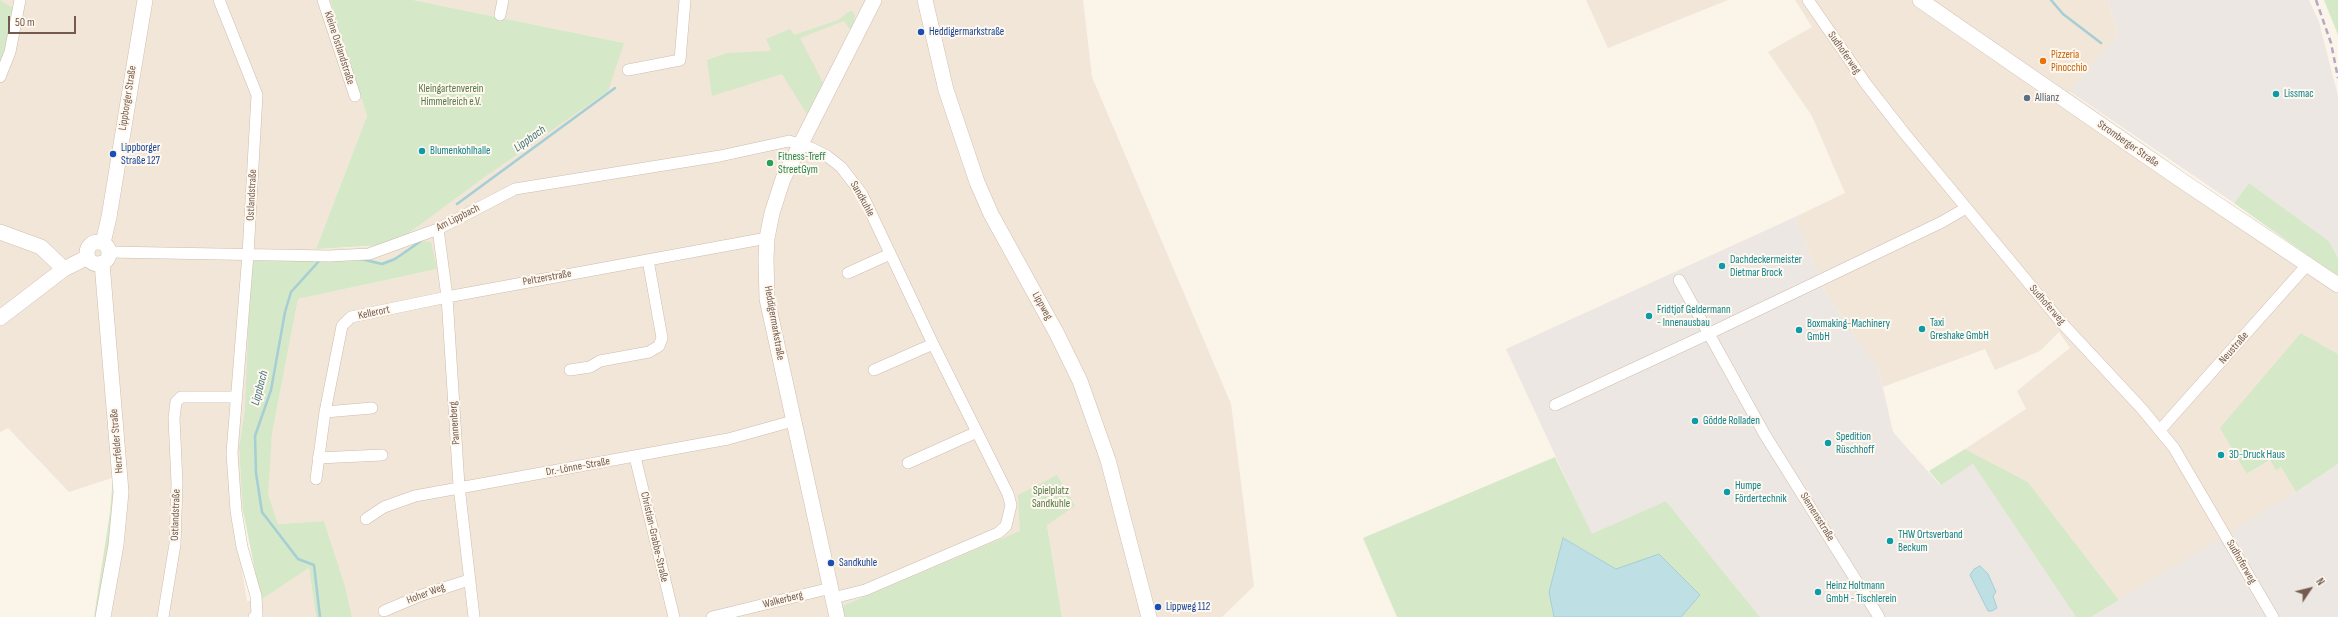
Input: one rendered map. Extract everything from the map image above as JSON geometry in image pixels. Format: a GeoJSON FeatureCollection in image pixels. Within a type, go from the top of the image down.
{"type":"FeatureCollection","features":[{"type":"Feature","properties":{"kind":"street"},"geometry":{"type":"LineString","coordinates":[[0,77],[10,52],[20,0]]}},
{"type":"Feature","properties":{"kind":"street","name":"Lippborger Straße"},"geometry":{"type":"LineString","coordinates":[[100,254],[145,0]]}},
{"type":"Feature","properties":{"kind":"street","name":"Ostlandstraße"},"geometry":{"type":"LineString","coordinates":[[219,0],[257,95],[248,254],[232,453],[236,511],[242,547],[256,596],[257,616]]}},
{"type":"Feature","properties":{"kind":"street","name":"Kleine Ostlandstraße"},"geometry":{"type":"LineString","coordinates":[[323,0],[355,96]]}},
{"type":"Feature","properties":{"kind":"street"},"geometry":{"type":"LineString","coordinates":[[500,16],[503,0]]}},
{"type":"Feature","properties":{"kind":"street"},"geometry":{"type":"LineString","coordinates":[[628,70],[680,60],[685,0]]}},
{"type":"Feature","properties":{"kind":"street","name":"Heddigermarkstraße"},"geometry":{"type":"LineString","coordinates":[[837,617],[767,299],[767,238],[783,179],[874,0]]}},
{"type":"Feature","properties":{"kind":"street","name":"Lippweg"},"geometry":{"type":"LineString","coordinates":[[925,0],[946,90],[977,182],[991,214],[1057,334],[1080,381],[1108,460],[1148,617]]}},
{"type":"Feature","properties":{"kind":"street","name":"Sudhoferweg"},"geometry":{"type":"LineString","coordinates":[[1808,0],[1866,84],[1966,208],[2061,322],[2160,430],[2188,468],[2273,617]]}},
{"type":"Feature","properties":{"kind":"street","name":"Stromberger Straße"},"geometry":{"type":"LineString","coordinates":[[1920,0],[2181,180],[2338,285]]}},
{"type":"Feature","properties":{"kind":"street","name":"Am Lippbach"},"geometry":{"type":"LineString","coordinates":[[100,254],[248,254],[329,256],[369,254],[438,229],[515,189],[720,156],[789,142],[802,143]]}},
{"type":"Feature","properties":{"kind":"street","name":"Sandkuhle"},"geometry":{"type":"LineString","coordinates":[[802,143],[827,156],[841,167],[862,194],[933,344],[1008,494],[1012,505],[1006,526],[998,533],[865,590],[832,593]]}},
{"type":"Feature","properties":{"kind":"street"},"geometry":{"type":"LineString","coordinates":[[1555,405],[1708,334],[1942,222],[1966,208]]}},
{"type":"Feature","properties":{"kind":"street","name":"Pannenberg"},"geometry":{"type":"LineString","coordinates":[[438,229],[447,297],[459,486],[474,617]]}},
{"type":"Feature","properties":{"kind":"street"},"geometry":{"type":"LineString","coordinates":[[0,232],[41,246],[64,269]]}},
{"type":"Feature","properties":{"kind":"street","name":"Peltzerstraße"},"geometry":{"type":"LineString","coordinates":[[447,297],[767,238]]}},
{"type":"Feature","properties":{"kind":"street"},"geometry":{"type":"LineString","coordinates":[[0,318],[64,269],[100,254]]}},
{"type":"Feature","properties":{"kind":"street","name":"Herzfelder Straße"},"geometry":{"type":"LineString","coordinates":[[100,254],[121,492],[116,545],[103,617]]}},
{"type":"Feature","properties":{"kind":"street"},"geometry":{"type":"LineString","coordinates":[[848,274],[890,254]]}},
{"type":"Feature","properties":{"kind":"street"},"geometry":{"type":"LineString","coordinates":[[570,370],[590,367],[600,361],[649,352],[659,346],[662,338],[648,260]]}},
{"type":"Feature","properties":{"kind":"street","name":"Neustraße"},"geometry":{"type":"LineString","coordinates":[[2160,430],[2308,264]]}},
{"type":"Feature","properties":{"kind":"street","name":"Siemensstraße"},"geometry":{"type":"LineString","coordinates":[[1679,280],[1765,435],[1879,617]]}},
{"type":"Feature","properties":{"kind":"street","name":"Kellerort"},"geometry":{"type":"LineString","coordinates":[[316,479],[325,412],[342,326],[351,317],[447,297]]}},
{"type":"Feature","properties":{"kind":"street"},"geometry":{"type":"LineString","coordinates":[[874,370],[933,344]]}},
{"type":"Feature","properties":{"kind":"street","name":"Ostlandstraße"},"geometry":{"type":"LineString","coordinates":[[163,617],[176,544],[177,483],[174,418],[176,402],[181,397],[236,397]]}},
{"type":"Feature","properties":{"kind":"street"},"geometry":{"type":"LineString","coordinates":[[325,412],[372,408]]}},
{"type":"Feature","properties":{"kind":"street","name":"Dr.-Lönne-Straße"},"geometry":{"type":"LineString","coordinates":[[366,519],[384,507],[415,496],[459,486],[635,457],[728,439],[793,421]]}},
{"type":"Feature","properties":{"kind":"street"},"geometry":{"type":"LineString","coordinates":[[908,463],[977,432]]}},
{"type":"Feature","properties":{"kind":"street"},"geometry":{"type":"LineString","coordinates":[[318,458],[382,455]]}},
{"type":"Feature","properties":{"kind":"street","name":"Christian-Grabbe-Straße"},"geometry":{"type":"LineString","coordinates":[[635,457],[674,617]]}},
{"type":"Feature","properties":{"kind":"street","name":"Hoher Weg"},"geometry":{"type":"LineString","coordinates":[[384,611],[422,595],[469,580]]}},
{"type":"Feature","properties":{"kind":"street","name":"Walkerberg"},"geometry":{"type":"LineString","coordinates":[[712,617],[832,593]]}},
{"type":"Feature","properties":{"kind":"shaded area"},"geometry":{"type":"Polygon","coordinates":[[[0,0],[330,0],[367,116],[316,249],[366,247],[405,236],[489,174],[624,43],[413,0],[1083,0],[1092,77],[1231,404],[1254,586],[1222,617],[1062,617],[1047,525],[1021,531],[842,606],[844,617],[352,617],[345,586],[324,521],[278,524],[267,495],[272,434],[298,299],[437,269],[424,241],[393,258],[381,262],[368,258],[316,259],[245,409],[239,447],[243,511],[233,515],[247,601],[261,600],[309,568],[316,617],[111,617],[126,521],[127,473],[69,492],[8,428],[0,432],[0,0]]]}},
{"type":"Feature","properties":{"kind":"shaded area"},"geometry":{"type":"Polygon","coordinates":[[[1586,0],[1728,0],[1608,48],[1586,0]]]}},
{"type":"Feature","properties":{"kind":"shaded area"},"geometry":{"type":"Polygon","coordinates":[[[1795,0],[2108,0],[2118,34],[2069,92],[2164,158],[2338,292],[2338,354],[2301,333],[2248,474],[2270,460],[2281,467],[2296,492],[2262,515],[2119,600],[2028,482],[1965,449],[2026,409],[2017,391],[2070,348],[2059,332],[2040,351],[1995,370],[1985,349],[1883,387],[1879,370],[1825,291],[1795,217],[1845,193],[1812,116],[1768,52],[1812,27],[1795,0]]]}},
{"type":"Feature","properties":{"kind":"shaded area"},"geometry":{"type":"Polygon","coordinates":[[[2108,0],[2309,0],[2319,22],[2338,96],[2338,258],[2329,241],[2249,183],[2234,203],[2069,91],[2118,34],[2108,0]]]}},
{"type":"Feature","properties":{"kind":"shaded area"},"geometry":{"type":"Polygon","coordinates":[[[1795,217],[1825,291],[1879,370],[1893,432],[1940,485],[1973,464],[2076,617],[1760,617],[1666,501],[1592,535],[1506,349],[1795,217]]]}},
{"type":"Feature","properties":{"kind":"shaded area"},"geometry":{"type":"Polygon","coordinates":[[[2338,464],[2338,617],[2091,617],[2296,492],[2338,464]]]}},
{"type":"Feature","properties":{"kind":"green space"},"geometry":{"type":"Polygon","coordinates":[[[0,0],[16,10],[7,49],[0,65],[0,0]]]}},
{"type":"Feature","properties":{"kind":"green space","name":"Kleingartenverein Himmelreich e.V."},"geometry":{"type":"Polygon","coordinates":[[[330,0],[413,0],[624,43],[608,91],[489,174],[405,236],[385,245],[316,249],[367,116],[330,0]]]}},
{"type":"Feature","properties":{"kind":"green space"},"geometry":{"type":"Polygon","coordinates":[[[2324,0],[2338,0],[2338,35],[2324,0]]]}},
{"type":"Feature","properties":{"kind":"green space"},"geometry":{"type":"Polygon","coordinates":[[[852,11],[855,16],[852,32],[844,21],[800,38],[823,83],[807,114],[782,74],[712,96],[707,60],[727,53],[769,51],[771,50],[766,39],[790,29],[794,35],[838,20],[852,11]]]}},
{"type":"Feature","properties":{"kind":"green space"},"geometry":{"type":"Polygon","coordinates":[[[2249,183],[2329,241],[2338,258],[2338,277],[2234,203],[2249,183]]]}},
{"type":"Feature","properties":{"kind":"green space"},"geometry":{"type":"Polygon","coordinates":[[[424,241],[431,242],[437,269],[298,299],[272,434],[268,495],[278,524],[324,521],[345,586],[352,617],[316,617],[309,568],[261,600],[243,511],[239,447],[245,409],[251,262],[261,260],[368,258],[381,262],[393,258],[424,241]]]}},
{"type":"Feature","properties":{"kind":"green space"},"geometry":{"type":"Polygon","coordinates":[[[2301,333],[2338,354],[2338,464],[2296,492],[2281,467],[2276,470],[2270,460],[2247,474],[2220,428],[2301,333]]]}},
{"type":"Feature","properties":{"kind":"green space"},"geometry":{"type":"Polygon","coordinates":[[[1965,449],[2028,482],[2119,600],[2091,617],[2076,617],[1973,464],[1941,485],[1929,471],[1965,449]]]}},
{"type":"Feature","properties":{"kind":"green space"},"geometry":{"type":"Polygon","coordinates":[[[1555,457],[1592,534],[1666,501],[1760,617],[1681,617],[1699,595],[1616,569],[1563,538],[1549,592],[1554,617],[1397,617],[1363,538],[1555,457]]]}},
{"type":"Feature","properties":{"kind":"green space","name":"Spielplatz Sandkuhle"},"geometry":{"type":"Polygon","coordinates":[[[1057,475],[1075,506],[1047,525],[1062,617],[844,617],[842,606],[1020,531],[1018,495],[1057,475]]]}},
{"type":"Feature","properties":{"kind":"green space"},"geometry":{"type":"Polygon","coordinates":[[[113,477],[117,496],[99,617],[94,617],[110,512],[113,477]]]}},
{"type":"Feature","properties":{"kind":"water"},"geometry":{"type":"Polygon","coordinates":[[[1563,538],[1616,569],[1659,554],[1700,595],[1681,617],[1554,617],[1549,592],[1563,538]]]}},
{"type":"Feature","properties":{"kind":"water"},"geometry":{"type":"Polygon","coordinates":[[[1980,566],[1988,574],[1996,592],[1993,596],[1997,608],[1992,611],[1988,611],[1970,575],[1974,569],[1980,566]]]}},
{"type":"Feature","properties":{"kind":"waterway"},"geometry":{"type":"LineString","coordinates":[[2051,0],[2063,14],[2101,43]]}},
{"type":"Feature","properties":{"kind":"waterway","name":"Lippbach"},"geometry":{"type":"LineString","coordinates":[[457,204],[615,88]]}},
{"type":"Feature","properties":{"kind":"waterway","name":"Lippbach"},"geometry":{"type":"LineString","coordinates":[[361,259],[382,264],[395,259],[421,241]]}},
{"type":"Feature","properties":{"kind":"waterway","name":"Lippbach"},"geometry":{"type":"LineString","coordinates":[[320,260],[291,292],[285,312],[271,390],[255,436],[256,473],[262,512],[298,559],[314,565],[320,617]]}},
{"type":"Feature","properties":{"kind":"railway"},"geometry":{"type":"LineString","coordinates":[[2316,0],[2331,43],[2338,78]]}},
{"type":"Feature","properties":{"kind":"place","name":"Heddigermarkstraße"},"geometry":{"type":"Point","coordinates":[921,32]}},
{"type":"Feature","properties":{"kind":"place","name":"Pizzeria Pinocchio"},"geometry":{"type":"Point","coordinates":[2043,61]}},
{"type":"Feature","properties":{"kind":"place","name":"Lissmac"},"geometry":{"type":"Point","coordinates":[2276,94]}},
{"type":"Feature","properties":{"kind":"place","name":"Allianz"},"geometry":{"type":"Point","coordinates":[2027,98]}},
{"type":"Feature","properties":{"kind":"place","name":"Blumenkohlhalle"},"geometry":{"type":"Point","coordinates":[422,151]}},
{"type":"Feature","properties":{"kind":"place","name":"Lippborger Straße 127"},"geometry":{"type":"Point","coordinates":[113,154]}},
{"type":"Feature","properties":{"kind":"place","name":"Fitness-Treff StreetGym"},"geometry":{"type":"Point","coordinates":[770,163]}},
{"type":"Feature","properties":{"kind":"place","name":"Dachdeckermeister Dietmar Brock"},"geometry":{"type":"Point","coordinates":[1722,266]}},
{"type":"Feature","properties":{"kind":"place","name":"Fridtjof Geldermann - Innenausbau"},"geometry":{"type":"Point","coordinates":[1649,316]}},
{"type":"Feature","properties":{"kind":"place","name":"Taxi Greshake GmbH"},"geometry":{"type":"Point","coordinates":[1922,329]}},
{"type":"Feature","properties":{"kind":"place","name":"Boxmaking-Machinery GmbH"},"geometry":{"type":"Point","coordinates":[1799,330]}},
{"type":"Feature","properties":{"kind":"place","name":"Gödde Rolladen"},"geometry":{"type":"Point","coordinates":[1695,421]}},
{"type":"Feature","properties":{"kind":"place","name":"Spedition Rüschhoff"},"geometry":{"type":"Point","coordinates":[1828,443]}},
{"type":"Feature","properties":{"kind":"place","name":"3D-Druck Haus"},"geometry":{"type":"Point","coordinates":[2221,455]}},
{"type":"Feature","properties":{"kind":"place","name":"Humpe Fördertechnik"},"geometry":{"type":"Point","coordinates":[1727,492]}},
{"type":"Feature","properties":{"kind":"place","name":"THW Ortsverband Beckum"},"geometry":{"type":"Point","coordinates":[1890,541]}},
{"type":"Feature","properties":{"kind":"place","name":"Sandkuhle"},"geometry":{"type":"Point","coordinates":[831,563]}},
{"type":"Feature","properties":{"kind":"place","name":"Heinz Holtmann GmbH - Tischlerein"},"geometry":{"type":"Point","coordinates":[1818,592]}},
{"type":"Feature","properties":{"kind":"place","name":"Lippweg 112"},"geometry":{"type":"Point","coordinates":[1158,607]}}]}
